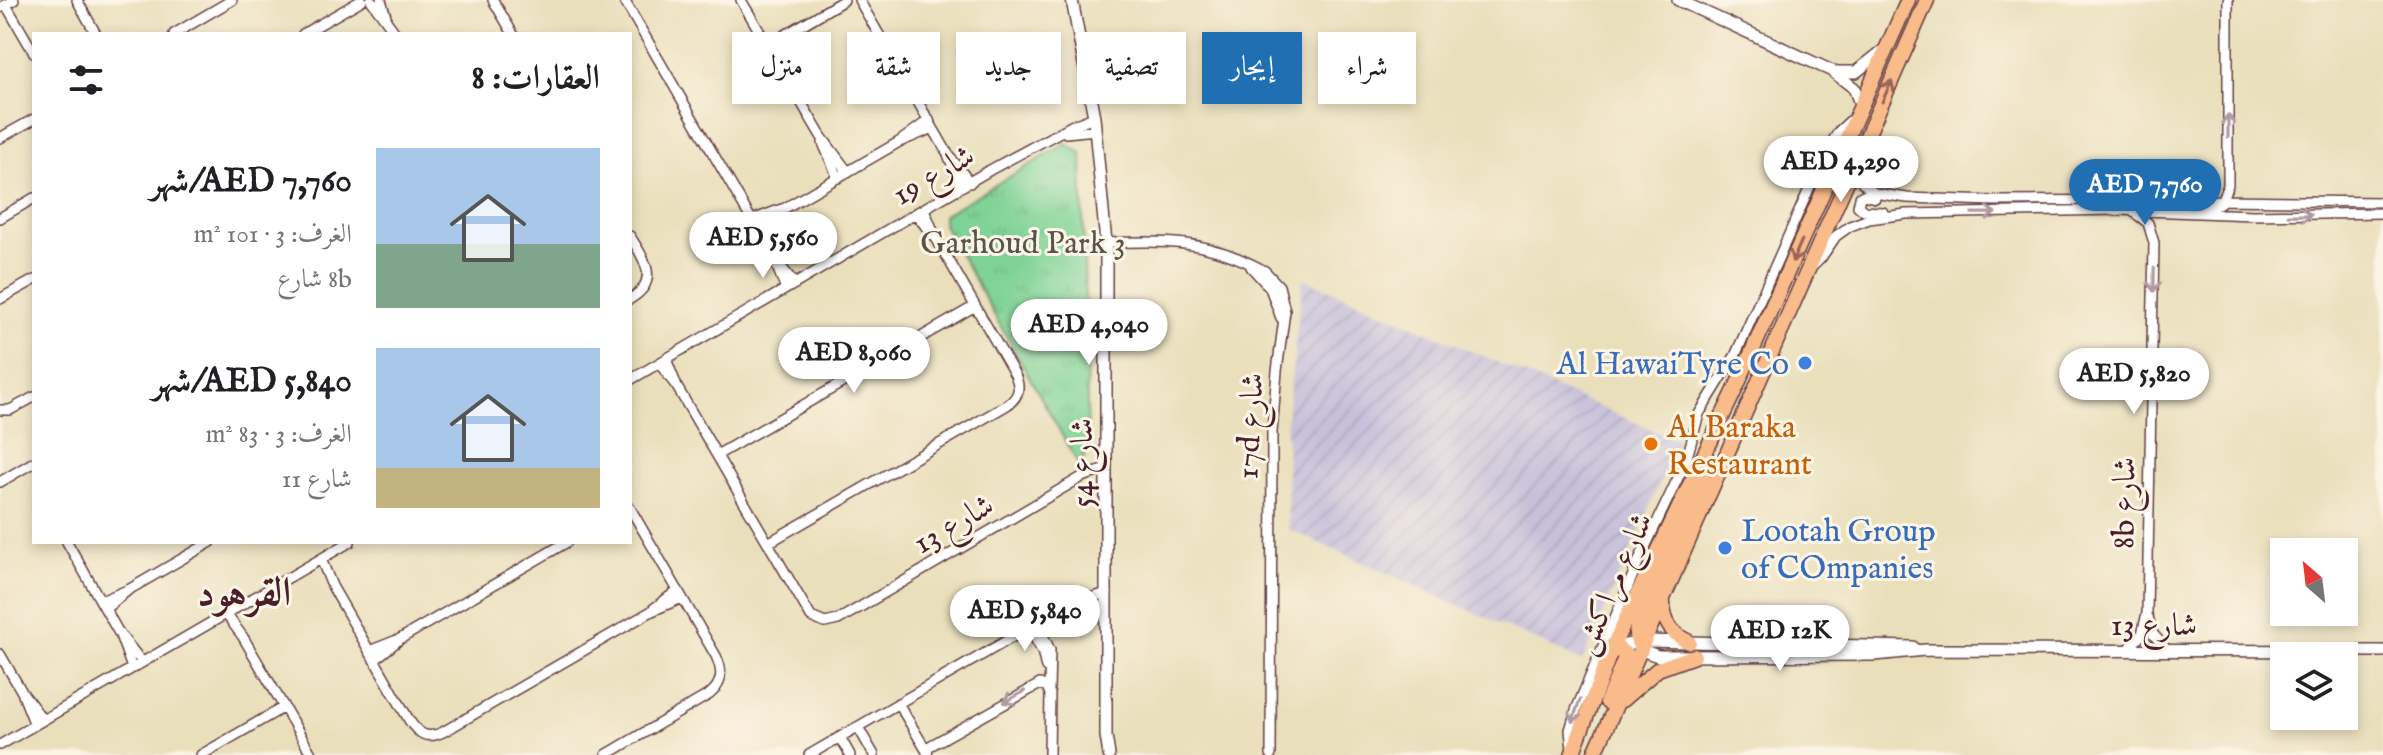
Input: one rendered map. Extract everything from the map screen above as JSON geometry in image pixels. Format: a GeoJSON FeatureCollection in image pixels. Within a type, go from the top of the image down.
{"type":"FeatureCollection","features":[{"type":"Feature","properties":{"kind":"main road","name":"شارع مراكش"},"geometry":{"type":"LineString","coordinates":[[1572,754],[1611,650],[1908,0]]}},
{"type":"Feature","properties":{"kind":"main road","name":"شارع مراكش"},"geometry":{"type":"LineString","coordinates":[[1592,755],[1927,0]]}},
{"type":"Feature","properties":{"kind":"main road"},"geometry":{"type":"LineString","coordinates":[[1641,644],[1637,626],[1704,472],[1705,450]]}},
{"type":"Feature","properties":{"kind":"main road"},"geometry":{"type":"LineString","coordinates":[[1615,706],[1658,669],[1692,649],[1667,622],[1663,600]]}},
{"type":"Feature","properties":{"kind":"main road"},"geometry":{"type":"LineString","coordinates":[[1592,755],[1592,739],[1626,655],[1619,649],[1611,650]]}},
{"type":"Feature","properties":{"kind":"street"},"geometry":{"type":"LineString","coordinates":[[77,0],[95,32]]}},
{"type":"Feature","properties":{"kind":"street"},"geometry":{"type":"LineString","coordinates":[[177,32],[232,0]]}},
{"type":"Feature","properties":{"kind":"street"},"geometry":{"type":"LineString","coordinates":[[306,32],[362,0]]}},
{"type":"Feature","properties":{"kind":"street"},"geometry":{"type":"LineString","coordinates":[[371,0],[395,32]]}},
{"type":"Feature","properties":{"kind":"street"},"geometry":{"type":"LineString","coordinates":[[381,0],[387,19]]}},
{"type":"Feature","properties":{"kind":"street"},"geometry":{"type":"LineString","coordinates":[[493,0],[512,32]]}},
{"type":"Feature","properties":{"kind":"street"},"geometry":{"type":"LineString","coordinates":[[624,0],[790,286]]}},
{"type":"Feature","properties":{"kind":"street"},"geometry":{"type":"LineString","coordinates":[[741,0],[760,32]]}},
{"type":"Feature","properties":{"kind":"street"},"geometry":{"type":"LineString","coordinates":[[790,32],[844,0]]}},
{"type":"Feature","properties":{"kind":"street"},"geometry":{"type":"LineString","coordinates":[[859,0],[965,185]]}},
{"type":"Feature","properties":{"kind":"street","name":"شارع 54"},"geometry":{"type":"LineString","coordinates":[[1072,0],[1094,117],[1106,243],[1106,755]]}},
{"type":"Feature","properties":{"kind":"street"},"geometry":{"type":"LineString","coordinates":[[1572,754],[1570,730],[1576,710],[1640,558],[1686,461],[1699,414],[1735,356],[1825,153],[1839,131],[1860,110],[1854,88],[1832,71],[1678,0]]}},
{"type":"Feature","properties":{"kind":"street"},"geometry":{"type":"LineString","coordinates":[[2196,214],[2216,206],[2227,192],[2228,0]]}},
{"type":"Feature","properties":{"kind":"street"},"geometry":{"type":"LineString","coordinates":[[7,4],[32,49]]}},
{"type":"Feature","properties":{"kind":"street"},"geometry":{"type":"LineString","coordinates":[[1832,71],[1856,72],[1886,49]]}},
{"type":"Feature","properties":{"kind":"street"},"geometry":{"type":"LineString","coordinates":[[802,104],[848,172]]}},
{"type":"Feature","properties":{"kind":"street","name":"شارع 19"},"geometry":{"type":"LineString","coordinates":[[632,379],[965,185],[1094,117]]}},
{"type":"Feature","properties":{"kind":"street"},"geometry":{"type":"LineString","coordinates":[[0,138],[32,120]]}},
{"type":"Feature","properties":{"kind":"street"},"geometry":{"type":"LineString","coordinates":[[754,225],[931,124]]}},
{"type":"Feature","properties":{"kind":"street","name":"شارع 19"},"geometry":{"type":"LineString","coordinates":[[1055,135],[1095,130]]}},
{"type":"Feature","properties":{"kind":"street"},"geometry":{"type":"LineString","coordinates":[[821,136],[838,178]]}},
{"type":"Feature","properties":{"kind":"street"},"geometry":{"type":"LineString","coordinates":[[1854,163],[1862,182],[1874,193],[1907,198],[1994,201],[2383,200]]}},
{"type":"Feature","properties":{"kind":"street"},"geometry":{"type":"LineString","coordinates":[[2229,173],[2232,188],[2243,200]]}},
{"type":"Feature","properties":{"kind":"street"},"geometry":{"type":"LineString","coordinates":[[1907,198],[1886,201],[1863,195],[1858,206],[1864,211],[1906,214],[2132,211],[2196,214],[2383,213]]}},
{"type":"Feature","properties":{"kind":"street"},"geometry":{"type":"LineString","coordinates":[[0,218],[32,199]]}},
{"type":"Feature","properties":{"kind":"street"},"geometry":{"type":"LineString","coordinates":[[662,361],[768,543],[1007,405],[1017,395],[1019,387],[1015,375],[920,211]]}},
{"type":"Feature","properties":{"kind":"street","name":"8b شارع"},"geometry":{"type":"LineString","coordinates":[[2128,650],[2142,634],[2147,613],[2154,243],[2148,223],[2132,211]]}},
{"type":"Feature","properties":{"kind":"street"},"geometry":{"type":"LineString","coordinates":[[1808,270],[1821,258],[1836,236],[1850,226],[1869,219],[1906,214]]}},
{"type":"Feature","properties":{"kind":"street"},"geometry":{"type":"LineString","coordinates":[[632,240],[648,271],[642,291],[632,298]]}},
{"type":"Feature","properties":{"kind":"street","name":"17d شارع"},"geometry":{"type":"LineString","coordinates":[[1106,243],[1183,242],[1220,251],[1265,271],[1279,286],[1285,302],[1272,432],[1271,755]]}},
{"type":"Feature","properties":{"kind":"street"},"geometry":{"type":"LineString","coordinates":[[0,299],[32,281]]}},
{"type":"Feature","properties":{"kind":"street"},"geometry":{"type":"LineString","coordinates":[[717,455],[975,306]]}},
{"type":"Feature","properties":{"kind":"street"},"geometry":{"type":"LineString","coordinates":[[0,410],[10,410],[32,398]]}},
{"type":"Feature","properties":{"kind":"street"},"geometry":{"type":"LineString","coordinates":[[0,482],[32,463]]}},
{"type":"Feature","properties":{"kind":"street","name":"شارع 13"},"geometry":{"type":"LineString","coordinates":[[768,543],[811,617],[825,623],[838,620],[1090,473],[1107,475]]}},
{"type":"Feature","properties":{"kind":"street"},"geometry":{"type":"LineString","coordinates":[[606,755],[702,699],[720,684],[722,673],[716,656],[632,512]]}},
{"type":"Feature","properties":{"kind":"street"},"geometry":{"type":"LineString","coordinates":[[68,544],[120,635],[132,668]]}},
{"type":"Feature","properties":{"kind":"street"},"geometry":{"type":"LineString","coordinates":[[103,605],[208,544]]}},
{"type":"Feature","properties":{"kind":"street"},"geometry":{"type":"LineString","coordinates":[[0,745],[347,544]]}},
{"type":"Feature","properties":{"kind":"street"},"geometry":{"type":"LineString","coordinates":[[372,656],[564,544]]}},
{"type":"Feature","properties":{"kind":"street"},"geometry":{"type":"LineString","coordinates":[[317,561],[418,733],[431,737],[680,594]]}},
{"type":"Feature","properties":{"kind":"street"},"geometry":{"type":"LineString","coordinates":[[809,755],[1091,590],[1107,589]]}},
{"type":"Feature","properties":{"kind":"street"},"geometry":{"type":"LineString","coordinates":[[229,612],[312,755]]}},
{"type":"Feature","properties":{"kind":"street","name":"8b شارع"},"geometry":{"type":"LineString","coordinates":[[2147,613],[2153,634],[2167,650]]}},
{"type":"Feature","properties":{"kind":"street"},"geometry":{"type":"LineString","coordinates":[[898,703],[926,752],[1040,684],[1046,667],[1033,625]]}},
{"type":"Feature","properties":{"kind":"street"},"geometry":{"type":"LineString","coordinates":[[1033,625],[1050,646],[1049,755]]}},
{"type":"Feature","properties":{"kind":"street"},"geometry":{"type":"LineString","coordinates":[[120,635],[142,662]]}},
{"type":"Feature","properties":{"kind":"street","name":"شارع 13"},"geometry":{"type":"LineString","coordinates":[[1611,650],[1641,644],[1655,656],[1692,649],[1875,655],[1925,650],[2383,651]]}},
{"type":"Feature","properties":{"kind":"street"},"geometry":{"type":"LineString","coordinates":[[2,661],[39,722]]}},
{"type":"Feature","properties":{"kind":"street"},"geometry":{"type":"LineString","coordinates":[[1040,684],[1049,691]]}},
{"type":"Feature","properties":{"kind":"street"},"geometry":{"type":"LineString","coordinates":[[201,755],[284,707]]}},
{"type":"Feature","properties":{"kind":"street"},"geometry":{"type":"LineString","coordinates":[[858,727],[874,755]]}},
{"type":"Feature","properties":{"kind":"street"},"geometry":{"type":"LineString","coordinates":[[840,737],[850,755]]}},
{"type":"Feature","properties":{"kind":"shaded area"},"geometry":{"type":"Polygon","coordinates":[[[1303,278],[1678,441],[1582,661],[1288,529],[1286,423],[1303,278]]]}},
{"type":"Feature","properties":{"kind":"green space","name":"Garhoud Park 3"},"geometry":{"type":"Polygon","coordinates":[[[1066,144],[1082,153],[1088,451],[1079,465],[943,224],[943,215],[1066,144]]]}},
{"type":"Feature","properties":{"kind":"place","name":"Al HawaiTyre Co"},"geometry":{"type":"Point","coordinates":[1805,363]}},
{"type":"Feature","properties":{"kind":"place","name":"Al Baraka Restaurant"},"geometry":{"type":"Point","coordinates":[1651,444]}},
{"type":"Feature","properties":{"kind":"place","name":"Lootah Group of COmpanies"},"geometry":{"type":"Point","coordinates":[1725,548]}},
{"type":"Feature","properties":{"kind":"district","name":"القرهود"},"geometry":{"type":"Point","coordinates":[244,591]}}]}
